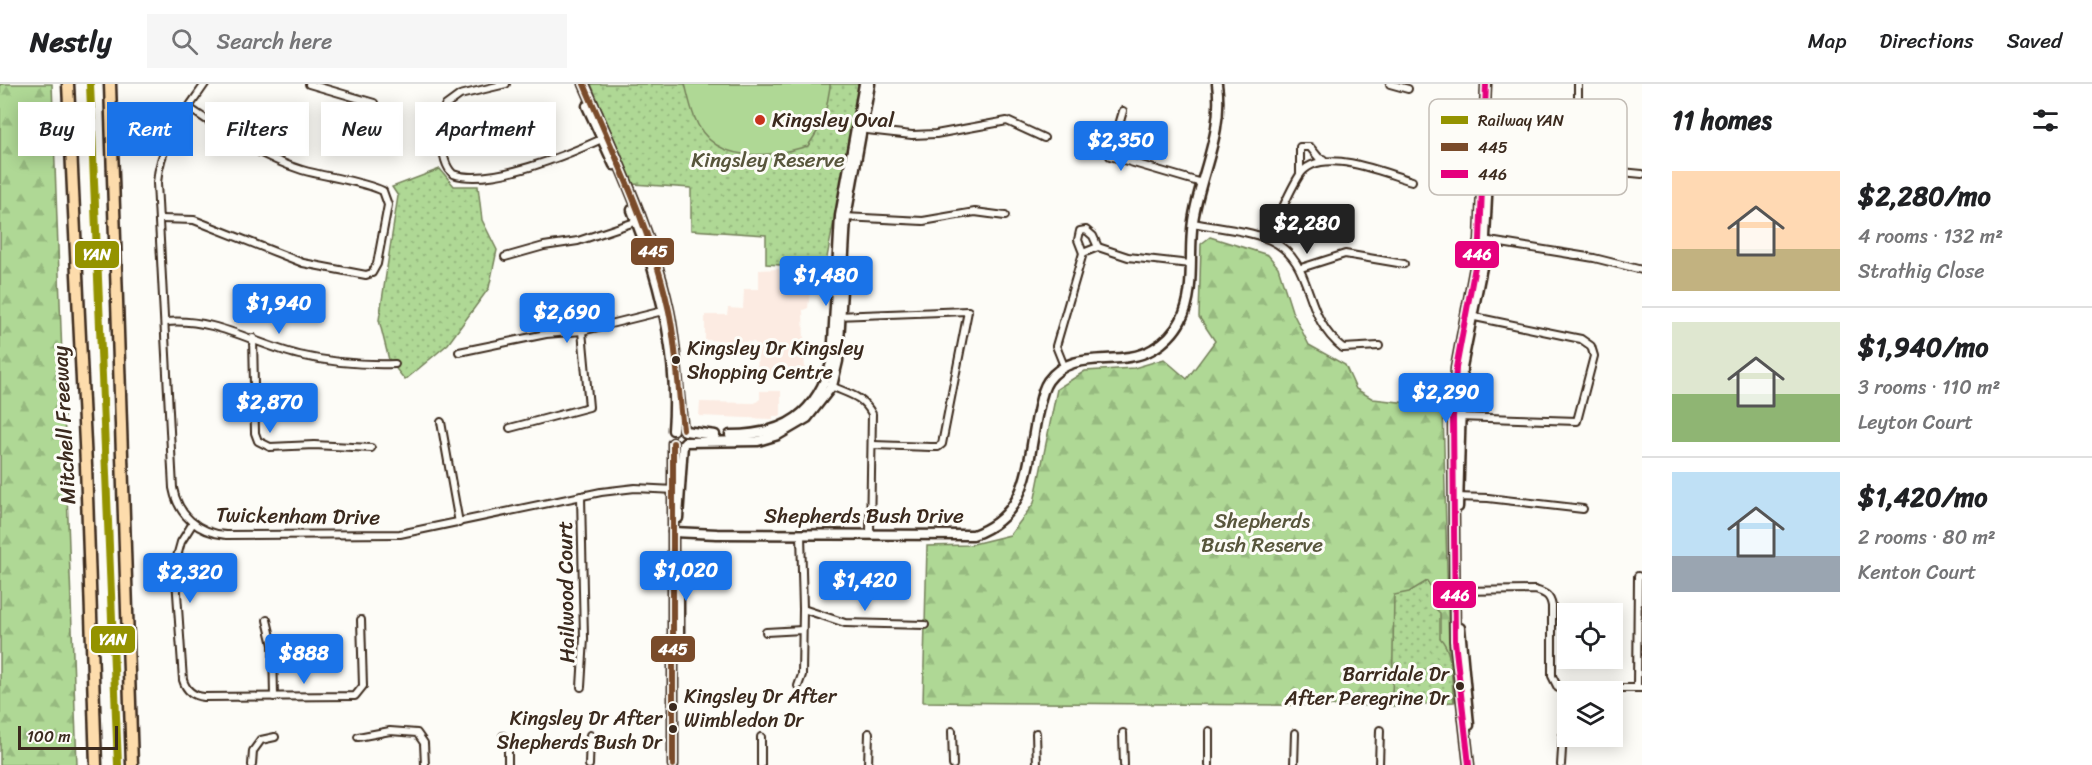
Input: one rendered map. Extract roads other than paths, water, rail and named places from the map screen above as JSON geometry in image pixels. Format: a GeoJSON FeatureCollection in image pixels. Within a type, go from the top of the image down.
{"type":"FeatureCollection","features":[{"type":"Feature","properties":{"kind":"highway","name":"Mitchell Freeway"},"geometry":{"type":"LineString","coordinates":[[68,84],[86,453],[96,765]]}},
{"type":"Feature","properties":{"kind":"highway"},"geometry":{"type":"LineString","coordinates":[[110,84],[132,765]]}},
{"type":"Feature","properties":{"kind":"street","name":"Twickenham Drive"},"geometry":{"type":"LineString","coordinates":[[193,102],[205,84]]}},
{"type":"Feature","properties":{"kind":"street"},"geometry":{"type":"LineString","coordinates":[[309,84],[371,102]]}},
{"type":"Feature","properties":{"kind":"street"},"geometry":{"type":"LineString","coordinates":[[506,84],[460,95],[445,106],[443,145],[447,166],[453,174],[472,177],[501,173],[558,157],[604,138]]}},
{"type":"Feature","properties":{"kind":"street"},"geometry":{"type":"LineString","coordinates":[[578,84],[639,220],[665,311],[684,430],[676,489]]}},
{"type":"Feature","properties":{"kind":"street"},"geometry":{"type":"LineString","coordinates":[[584,84],[604,138]]}},
{"type":"Feature","properties":{"kind":"street"},"geometry":{"type":"LineString","coordinates":[[673,443],[758,441],[778,435],[807,418],[829,384],[838,361],[836,316],[843,216],[864,84]]}},
{"type":"Feature","properties":{"kind":"street"},"geometry":{"type":"LineString","coordinates":[[858,129],[870,84]]}},
{"type":"Feature","properties":{"kind":"street"},"geometry":{"type":"LineString","coordinates":[[1098,247],[1093,236],[1086,230],[1080,231],[1078,240],[1083,253],[1056,346],[1064,366],[1081,360],[1131,357],[1162,343],[1181,320],[1187,304],[1193,223],[1219,124],[1217,84]]}},
{"type":"Feature","properties":{"kind":"street"},"geometry":{"type":"LineString","coordinates":[[1390,84],[1408,89]]}},
{"type":"Feature","properties":{"kind":"street"},"geometry":{"type":"LineString","coordinates":[[1486,84],[1486,99]]}},
{"type":"Feature","properties":{"kind":"street"},"geometry":{"type":"LineString","coordinates":[[1490,99],[1491,84]]}},
{"type":"Feature","properties":{"kind":"street"},"geometry":{"type":"LineString","coordinates":[[161,219],[201,222],[282,255],[325,268],[366,275],[372,273],[377,264],[388,205],[388,198],[383,191],[338,181],[275,159],[234,138],[193,111]]}},
{"type":"Feature","properties":{"kind":"street"},"geometry":{"type":"LineString","coordinates":[[1123,111],[1110,156],[1202,183]]}},
{"type":"Feature","properties":{"kind":"street"},"geometry":{"type":"LineString","coordinates":[[858,129],[912,135],[936,134],[1007,121],[1044,138]]}},
{"type":"Feature","properties":{"kind":"street"},"geometry":{"type":"LineString","coordinates":[[1300,174],[1300,147],[1310,147],[1319,158],[1324,160]]}},
{"type":"Feature","properties":{"kind":"street","name":"Twickenham Drive"},"geometry":{"type":"LineString","coordinates":[[161,156],[157,190],[161,219],[173,488],[179,508],[193,524],[217,534],[393,534],[459,523],[616,489],[676,489]]}},
{"type":"Feature","properties":{"kind":"street"},"geometry":{"type":"LineString","coordinates":[[1269,239],[1300,174],[1313,163],[1335,160],[1412,181]]}},
{"type":"Feature","properties":{"kind":"street"},"geometry":{"type":"LineString","coordinates":[[1627,172],[1642,174]]}},
{"type":"Feature","properties":{"kind":"street"},"geometry":{"type":"LineString","coordinates":[[1483,240],[1484,195]]}},
{"type":"Feature","properties":{"kind":"street"},"geometry":{"type":"LineString","coordinates":[[1469,765],[1458,687],[1455,497],[1456,368],[1469,316],[1483,240],[1485,195]]}},
{"type":"Feature","properties":{"kind":"street"},"geometry":{"type":"LineString","coordinates":[[843,216],[923,221],[975,212],[1005,216]]}},
{"type":"Feature","properties":{"kind":"street"},"geometry":{"type":"LineString","coordinates":[[505,257],[544,246],[578,241],[639,220]]}},
{"type":"Feature","properties":{"kind":"street"},"geometry":{"type":"LineString","coordinates":[[1193,223],[1269,239],[1285,249],[1301,268],[1312,305],[1329,338],[1343,348],[1379,346]]}},
{"type":"Feature","properties":{"kind":"street"},"geometry":{"type":"LineString","coordinates":[[1483,240],[1594,258],[1642,270]]}},
{"type":"Feature","properties":{"kind":"street"},"geometry":{"type":"LineString","coordinates":[[1083,253],[1098,247],[1128,257],[1190,264]]}},
{"type":"Feature","properties":{"kind":"street"},"geometry":{"type":"LineString","coordinates":[[1301,268],[1345,254],[1404,264]]}},
{"type":"Feature","properties":{"kind":"street"},"geometry":{"type":"LineString","coordinates":[[459,352],[546,334],[582,331],[665,311]]}},
{"type":"Feature","properties":{"kind":"street"},"geometry":{"type":"LineString","coordinates":[[665,311],[671,364],[673,430],[670,436],[673,443],[676,489],[673,765]]}},
{"type":"Feature","properties":{"kind":"street"},"geometry":{"type":"LineString","coordinates":[[836,316],[968,311],[942,444],[938,447],[873,445]]}},
{"type":"Feature","properties":{"kind":"street"},"geometry":{"type":"LineString","coordinates":[[1456,417],[1577,421],[1594,357],[1591,346],[1581,339],[1469,316]]}},
{"type":"Feature","properties":{"kind":"street"},"geometry":{"type":"LineString","coordinates":[[166,322],[215,325],[307,356],[375,365],[395,364]]}},
{"type":"Feature","properties":{"kind":"street"},"geometry":{"type":"LineString","coordinates":[[510,428],[589,407],[582,331]]}},
{"type":"Feature","properties":{"kind":"street"},"geometry":{"type":"LineString","coordinates":[[253,338],[255,433],[258,441],[270,447],[314,445],[370,448]]}},
{"type":"Feature","properties":{"kind":"street","name":"Shepherds Bush Drive"},"geometry":{"type":"LineString","coordinates":[[675,534],[973,535],[1001,521],[1012,511],[1022,492],[1045,386],[1064,366]]}},
{"type":"Feature","properties":{"kind":"street"},"geometry":{"type":"LineString","coordinates":[[673,430],[748,435],[776,430],[803,413],[829,384]]}},
{"type":"Feature","properties":{"kind":"street"},"geometry":{"type":"LineString","coordinates":[[829,384],[856,395],[866,403],[872,414],[870,533]]}},
{"type":"Feature","properties":{"kind":"street"},"geometry":{"type":"LineString","coordinates":[[441,422],[459,523]]}},
{"type":"Feature","properties":{"kind":"street","name":"Hailwood Court"},"geometry":{"type":"LineString","coordinates":[[581,496],[584,638],[581,687]]}},
{"type":"Feature","properties":{"kind":"street"},"geometry":{"type":"LineString","coordinates":[[1455,497],[1488,498],[1583,509]]}},
{"type":"Feature","properties":{"kind":"street"},"geometry":{"type":"LineString","coordinates":[[193,524],[181,542],[175,564],[185,686],[191,693],[200,697],[353,697],[360,693],[363,686],[361,620]]}},
{"type":"Feature","properties":{"kind":"street"},"geometry":{"type":"LineString","coordinates":[[675,534],[679,765]]}},
{"type":"Feature","properties":{"kind":"street"},"geometry":{"type":"LineString","coordinates":[[798,686],[802,675],[801,534]]}},
{"type":"Feature","properties":{"kind":"street"},"geometry":{"type":"LineString","coordinates":[[1456,591],[1535,590],[1543,592],[1551,599],[1552,676],[1558,688],[1640,688],[1638,576]]}},
{"type":"Feature","properties":{"kind":"street"},"geometry":{"type":"LineString","coordinates":[[1456,591],[1475,765]]}},
{"type":"Feature","properties":{"kind":"street"},"geometry":{"type":"LineString","coordinates":[[803,609],[845,623],[925,625]]}},
{"type":"Feature","properties":{"kind":"street"},"geometry":{"type":"LineString","coordinates":[[267,620],[273,645],[274,697]]}},
{"type":"Feature","properties":{"kind":"street"},"geometry":{"type":"LineString","coordinates":[[766,632],[802,630]]}},
{"type":"Feature","properties":{"kind":"street"},"geometry":{"type":"LineString","coordinates":[[1379,765],[1380,730]]}},
{"type":"Feature","properties":{"kind":"street"},"geometry":{"type":"LineString","coordinates":[[358,736],[390,731],[417,733],[424,743],[425,765]]}},
{"type":"Feature","properties":{"kind":"street"},"geometry":{"type":"LineString","coordinates":[[952,731],[953,765]]}},
{"type":"Feature","properties":{"kind":"street"},"geometry":{"type":"LineString","coordinates":[[1209,731],[1209,765]]}},
{"type":"Feature","properties":{"kind":"street"},"geometry":{"type":"LineString","coordinates":[[868,765],[869,733]]}},
{"type":"Feature","properties":{"kind":"street"},"geometry":{"type":"LineString","coordinates":[[1036,733],[1037,765]]}},
{"type":"Feature","properties":{"kind":"street"},"geometry":{"type":"LineString","coordinates":[[1123,733],[1124,765]]}},
{"type":"Feature","properties":{"kind":"street"},"geometry":{"type":"LineString","coordinates":[[1294,765],[1295,733]]}},
{"type":"Feature","properties":{"kind":"street"},"geometry":{"type":"LineString","coordinates":[[589,765],[590,735]]}},
{"type":"Feature","properties":{"kind":"street"},"geometry":{"type":"LineString","coordinates":[[252,765],[253,751],[261,740],[275,736]]}},
{"type":"Feature","properties":{"kind":"street"},"geometry":{"type":"LineString","coordinates":[[503,736],[508,747],[508,765]]}},
{"type":"Feature","properties":{"kind":"street"},"geometry":{"type":"LineString","coordinates":[[761,737],[761,765]]}},
{"type":"Feature","properties":{"kind":"street"},"geometry":{"type":"LineString","coordinates":[[1561,765],[1562,747]]}},
{"type":"Feature","properties":{"kind":"rail line","name":"YAN"},"geometry":{"type":"LineString","coordinates":[[90,84],[118,765]]}},
{"type":"Feature","properties":{"kind":"place","name":"Kingsley Oval"},"geometry":{"type":"Point","coordinates":[760,120]}},
{"type":"Feature","properties":{"kind":"place","name":"Kingsley Dr Kingsley Shopping Centre"},"geometry":{"type":"Point","coordinates":[676,360]}},
{"type":"Feature","properties":{"kind":"place","name":"Barridale Dr After Peregrine Dr"},"geometry":{"type":"Point","coordinates":[1460,686]}},
{"type":"Feature","properties":{"kind":"place","name":"Kingsley Dr After Wimbledon Dr"},"geometry":{"type":"Point","coordinates":[673,707]}},
{"type":"Feature","properties":{"kind":"place","name":"Kingsley Dr After Shepherds Bush Dr"},"geometry":{"type":"Point","coordinates":[673,729]}},
{"type":"Feature","properties":{"kind":"park label","name":"Kingsley Reserve"},"geometry":{"type":"Point","coordinates":[768,160]}},
{"type":"Feature","properties":{"kind":"park label","name":"Shepherds Bush Reserve"},"geometry":{"type":"Point","coordinates":[1262,533]}}]}
